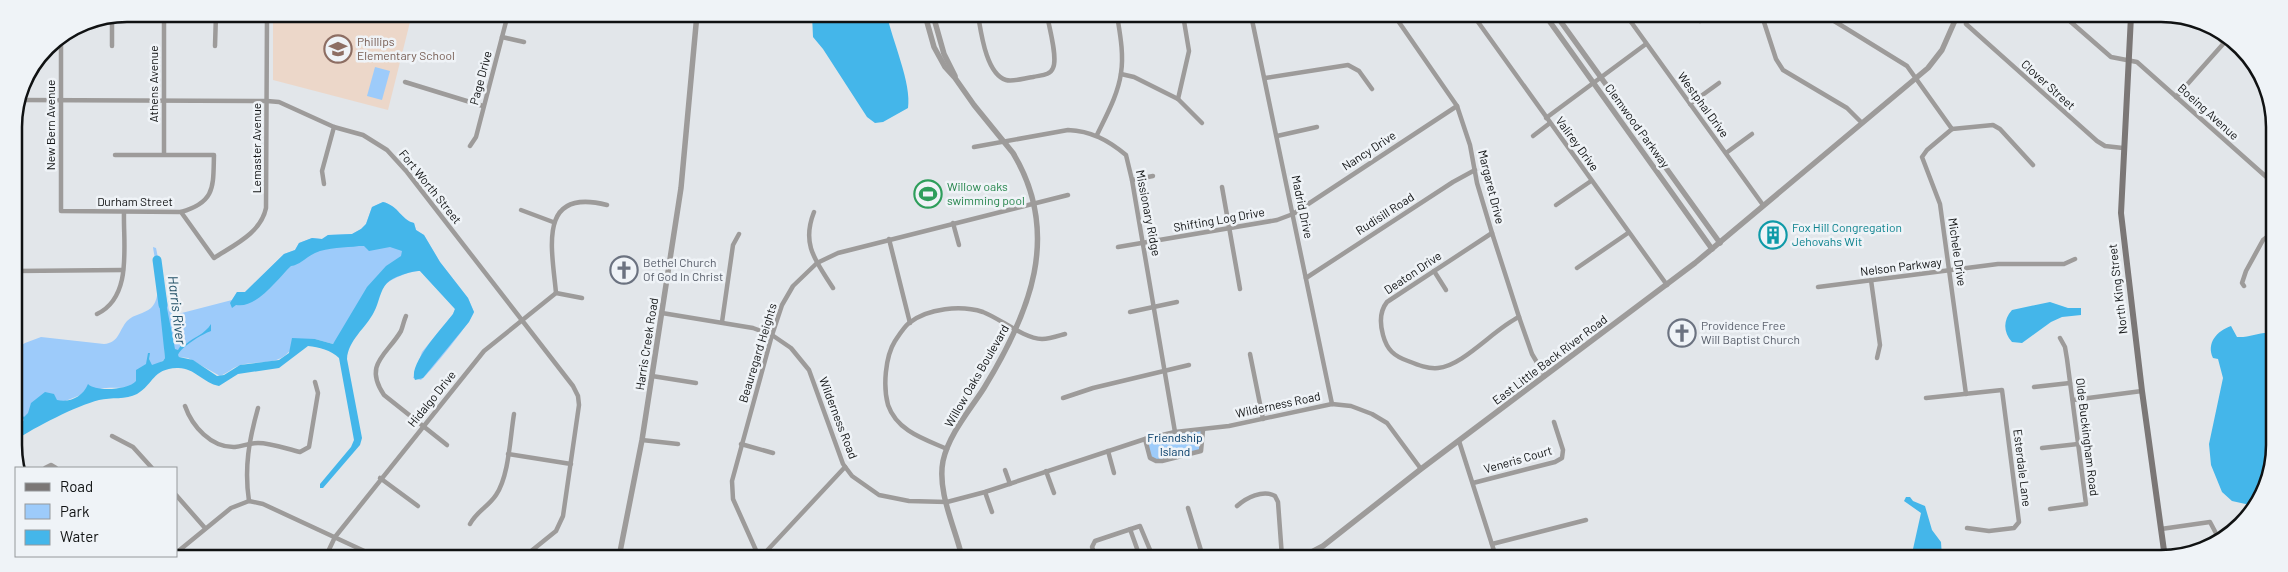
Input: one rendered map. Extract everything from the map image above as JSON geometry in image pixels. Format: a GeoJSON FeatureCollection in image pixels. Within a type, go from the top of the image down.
{"type":"FeatureCollection","features":[{"type":"Feature","properties":{"kind":"main road","name":"North King Street"},"geometry":{"type":"LineString","coordinates":[[2131,22],[2121,213],[2142,391],[2164,549]]}},
{"type":"Feature","properties":{"kind":"street","name":"Athens Avenue"},"geometry":{"type":"LineString","coordinates":[[164,22],[164,154]]}},
{"type":"Feature","properties":{"kind":"street"},"geometry":{"type":"LineString","coordinates":[[216,22],[216,46]]}},
{"type":"Feature","properties":{"kind":"street","name":"Lemaster Avenue"},"geometry":{"type":"LineString","coordinates":[[214,258],[254,230],[264,217],[266,208],[267,22]]}},
{"type":"Feature","properties":{"kind":"street","name":"Page Drive"},"geometry":{"type":"LineString","coordinates":[[470,146],[476,137],[506,22]]}},
{"type":"Feature","properties":{"kind":"street","name":"Harris Creek Road"},"geometry":{"type":"LineString","coordinates":[[621,550],[642,440],[681,188],[696,22]]}},
{"type":"Feature","properties":{"kind":"street","name":"Willow Oaks Boulevard"},"geometry":{"type":"LineString","coordinates":[[927,22],[939,58],[1003,140],[1022,168],[1033,204],[1038,231],[1036,273],[1027,303],[996,366],[960,424],[947,449],[942,475],[947,502],[960,550]]}},
{"type":"Feature","properties":{"kind":"street","name":"Willow Oaks Boulevard"},"geometry":{"type":"LineString","coordinates":[[935,22],[944,54],[955,78]]}},
{"type":"Feature","properties":{"kind":"street"},"geometry":{"type":"LineString","coordinates":[[979,22],[985,54],[1000,77],[1010,80],[1050,73],[1053,69],[1054,59],[1048,22]]}},
{"type":"Feature","properties":{"kind":"street"},"geometry":{"type":"LineString","coordinates":[[1097,135],[1116,93],[1121,74],[1122,51],[1118,22]]}},
{"type":"Feature","properties":{"kind":"street"},"geometry":{"type":"LineString","coordinates":[[1178,99],[1189,51],[1184,22]]}},
{"type":"Feature","properties":{"kind":"street","name":"Madrid Drive"},"geometry":{"type":"LineString","coordinates":[[1253,22],[1332,404]]}},
{"type":"Feature","properties":{"kind":"street","name":"Margaret Drive"},"geometry":{"type":"LineString","coordinates":[[1399,22],[1457,106],[1470,145],[1492,233],[1519,317],[1532,354],[1545,376]]}},
{"type":"Feature","properties":{"kind":"street","name":"Valirey Drive"},"geometry":{"type":"LineString","coordinates":[[1477,22],[1628,233],[1667,284]]}},
{"type":"Feature","properties":{"kind":"street","name":"Clemwood Parkway"},"geometry":{"type":"LineString","coordinates":[[1551,22],[1592,83],[1712,249]]}},
{"type":"Feature","properties":{"kind":"street","name":"Clemwood Parkway"},"geometry":{"type":"LineString","coordinates":[[1561,22],[1720,243]]}},
{"type":"Feature","properties":{"kind":"street","name":"Westphal Drive"},"geometry":{"type":"LineString","coordinates":[[1631,22],[1763,206]]}},
{"type":"Feature","properties":{"kind":"street"},"geometry":{"type":"LineString","coordinates":[[1764,22],[1776,59],[1783,70],[1847,108],[1862,123],[1928,68],[1942,50],[1955,22]]}},
{"type":"Feature","properties":{"kind":"street"},"geometry":{"type":"LineString","coordinates":[[1836,22],[1900,59],[1917,78],[1952,129],[1993,125],[2000,129],[2033,165]]}},
{"type":"Feature","properties":{"kind":"street","name":"Boeing Avenue"},"geometry":{"type":"LineString","coordinates":[[2071,22],[2109,55],[2136,62],[2266,177]]}},
{"type":"Feature","properties":{"kind":"street"},"geometry":{"type":"LineString","coordinates":[[112,24],[112,46]]}},
{"type":"Feature","properties":{"kind":"street","name":"Clover Street"},"geometry":{"type":"LineString","coordinates":[[1966,24],[2099,144],[2124,148]]}},
{"type":"Feature","properties":{"kind":"street"},"geometry":{"type":"LineString","coordinates":[[502,37],[524,42]]}},
{"type":"Feature","properties":{"kind":"street"},"geometry":{"type":"LineString","coordinates":[[1546,118],[1646,44]]}},
{"type":"Feature","properties":{"kind":"street"},"geometry":{"type":"LineString","coordinates":[[2176,97],[2223,44]]}},
{"type":"Feature","properties":{"kind":"street","name":"New Bern Avenue"},"geometry":{"type":"LineString","coordinates":[[61,47],[61,212]]}},
{"type":"Feature","properties":{"kind":"street"},"geometry":{"type":"LineString","coordinates":[[1265,78],[1348,65],[1358,71],[1372,89]]}},
{"type":"Feature","properties":{"kind":"street"},"geometry":{"type":"LineString","coordinates":[[1121,74],[1134,77],[1178,99],[1202,124]]}},
{"type":"Feature","properties":{"kind":"street"},"geometry":{"type":"LineString","coordinates":[[404,82],[483,106]]}},
{"type":"Feature","properties":{"kind":"street"},"geometry":{"type":"LineString","coordinates":[[1690,104],[1719,83]]}},
{"type":"Feature","properties":{"kind":"street","name":"Fort Worth Street"},"geometry":{"type":"LineString","coordinates":[[26,100],[267,100],[279,102],[334,127],[363,135],[387,150],[522,320],[573,386],[578,396],[579,405],[563,516],[556,531],[533,550]]}},
{"type":"Feature","properties":{"kind":"street","name":"Nancy Drive"},"geometry":{"type":"LineString","coordinates":[[1293,214],[1457,106]]}},
{"type":"Feature","properties":{"kind":"street"},"geometry":{"type":"LineString","coordinates":[[1534,136],[1550,123]]}},
{"type":"Feature","properties":{"kind":"street","name":"East Little Back River Road"},"geometry":{"type":"LineString","coordinates":[[1319,549],[1421,469],[1720,243],[1862,123]]}},
{"type":"Feature","properties":{"kind":"street"},"geometry":{"type":"LineString","coordinates":[[324,184],[322,171],[334,127]]}},
{"type":"Feature","properties":{"kind":"street"},"geometry":{"type":"LineString","coordinates":[[1277,136],[1317,128]]}},
{"type":"Feature","properties":{"kind":"street","name":"Michele Drive"},"geometry":{"type":"LineString","coordinates":[[1952,129],[1927,150],[1922,157],[1940,204],[1966,394]]}},
{"type":"Feature","properties":{"kind":"street","name":"Missionary Ridge"},"geometry":{"type":"LineString","coordinates":[[974,147],[1003,140],[1068,130],[1097,135],[1126,155],[1132,180],[1175,432]]}},
{"type":"Feature","properties":{"kind":"street"},"geometry":{"type":"LineString","coordinates":[[1726,153],[1752,134]]}},
{"type":"Feature","properties":{"kind":"street"},"geometry":{"type":"LineString","coordinates":[[115,155],[214,155],[213,186],[210,195],[194,208],[181,212]]}},
{"type":"Feature","properties":{"kind":"street","name":"Rudisill Road"},"geometry":{"type":"LineString","coordinates":[[1306,278],[1453,182],[1475,170]]}},
{"type":"Feature","properties":{"kind":"street"},"geometry":{"type":"LineString","coordinates":[[1132,180],[1153,176]]}},
{"type":"Feature","properties":{"kind":"street"},"geometry":{"type":"LineString","coordinates":[[1556,205],[1591,181]]}},
{"type":"Feature","properties":{"kind":"street"},"geometry":{"type":"LineString","coordinates":[[1222,187],[1240,289]]}},
{"type":"Feature","properties":{"kind":"street","name":"Beauregard Heights"},"geometry":{"type":"LineString","coordinates":[[757,550],[733,499],[732,481],[772,335],[782,305],[793,286],[817,263],[838,253],[1068,195]]}},
{"type":"Feature","properties":{"kind":"street"},"geometry":{"type":"LineString","coordinates":[[582,298],[556,292],[551,233],[553,222],[563,210],[572,204],[588,201],[607,205]]}},
{"type":"Feature","properties":{"kind":"street"},"geometry":{"type":"LineString","coordinates":[[521,210],[553,222]]}},
{"type":"Feature","properties":{"kind":"street","name":"Durham Street"},"geometry":{"type":"LineString","coordinates":[[61,212],[181,212],[214,258]]}},
{"type":"Feature","properties":{"kind":"street"},"geometry":{"type":"LineString","coordinates":[[97,314],[106,310],[120,291],[123,270],[124,212]]}},
{"type":"Feature","properties":{"kind":"street"},"geometry":{"type":"LineString","coordinates":[[814,212],[808,233],[810,248],[817,263],[834,288]]}},
{"type":"Feature","properties":{"kind":"street","name":"Shifting Log Drive"},"geometry":{"type":"LineString","coordinates":[[1118,247],[1230,229],[1277,220],[1293,214]]}},
{"type":"Feature","properties":{"kind":"street"},"geometry":{"type":"LineString","coordinates":[[953,223],[959,245]]}},
{"type":"Feature","properties":{"kind":"street","name":"Deaton Drive"},"geometry":{"type":"LineString","coordinates":[[1492,233],[1391,299],[1382,308],[1380,318],[1384,336],[1388,348],[1396,356],[1424,366],[1447,366],[1507,323],[1519,317]]}},
{"type":"Feature","properties":{"kind":"street"},"geometry":{"type":"LineString","coordinates":[[1577,268],[1628,233]]}},
{"type":"Feature","properties":{"kind":"street"},"geometry":{"type":"LineString","coordinates":[[722,322],[733,245],[739,234]]}},
{"type":"Feature","properties":{"kind":"street"},"geometry":{"type":"LineString","coordinates":[[2244,286],[2242,283],[2246,272],[2266,238]]}},
{"type":"Feature","properties":{"kind":"street"},"geometry":{"type":"LineString","coordinates":[[890,239],[910,323]]}},
{"type":"Feature","properties":{"kind":"street","name":"Nelson Parkway"},"geometry":{"type":"LineString","coordinates":[[1818,287],[1998,264],[2064,264],[2075,259]]}},
{"type":"Feature","properties":{"kind":"street"},"geometry":{"type":"LineString","coordinates":[[23,271],[123,270]]}},
{"type":"Feature","properties":{"kind":"street"},"geometry":{"type":"LineString","coordinates":[[1434,271],[1446,290]]}},
{"type":"Feature","properties":{"kind":"street"},"geometry":{"type":"LineString","coordinates":[[1871,280],[1880,345],[1877,358]]}},
{"type":"Feature","properties":{"kind":"street","name":"Hidalgo Drive"},"geometry":{"type":"LineString","coordinates":[[329,550],[335,537],[380,478],[484,351],[556,292]]}},
{"type":"Feature","properties":{"kind":"street"},"geometry":{"type":"LineString","coordinates":[[1130,312],[1177,302]]}},
{"type":"Feature","properties":{"kind":"street"},"geometry":{"type":"LineString","coordinates":[[947,449],[917,436],[900,424],[893,416],[888,403],[886,390],[887,370],[893,346],[910,323],[944,310],[964,309],[983,313],[1042,339],[1065,334]]}},
{"type":"Feature","properties":{"kind":"street","name":"Wilderness Road"},"geometry":{"type":"LineString","coordinates":[[662,313],[753,328],[772,335],[791,348],[809,370],[845,467],[852,476],[879,495],[909,501],[947,502],[985,492],[1145,439],[1175,432],[1203,430],[1263,419],[1332,404],[1351,406],[1372,414],[1387,423],[1421,469]]}},
{"type":"Feature","properties":{"kind":"street"},"geometry":{"type":"LineString","coordinates":[[406,316],[401,330],[380,358],[376,367],[378,387],[384,395],[447,445]]}},
{"type":"Feature","properties":{"kind":"street","name":"Olde Buckingham Road"},"geometry":{"type":"LineString","coordinates":[[2050,509],[2086,504],[2065,347],[2060,338]]}},
{"type":"Feature","properties":{"kind":"street"},"geometry":{"type":"LineString","coordinates":[[1250,354],[1263,419]]}},
{"type":"Feature","properties":{"kind":"street"},"geometry":{"type":"LineString","coordinates":[[1063,398],[1093,388],[1189,365]]}},
{"type":"Feature","properties":{"kind":"street"},"geometry":{"type":"LineString","coordinates":[[652,376],[696,383]]}},
{"type":"Feature","properties":{"kind":"street"},"geometry":{"type":"LineString","coordinates":[[185,406],[190,419],[213,442],[222,446],[258,443],[300,452],[309,447],[318,393],[315,382]]}},
{"type":"Feature","properties":{"kind":"street"},"geometry":{"type":"LineString","coordinates":[[2034,387],[2070,383]]}},
{"type":"Feature","properties":{"kind":"street","name":"Esterdale Lane"},"geometry":{"type":"LineString","coordinates":[[1966,394],[2002,390],[2018,524],[2013,528],[1989,532],[1967,528]]}},
{"type":"Feature","properties":{"kind":"street"},"geometry":{"type":"LineString","coordinates":[[2073,400],[2142,391]]}},
{"type":"Feature","properties":{"kind":"street"},"geometry":{"type":"LineString","coordinates":[[1926,398],[1966,394]]}},
{"type":"Feature","properties":{"kind":"street"},"geometry":{"type":"LineString","coordinates":[[249,501],[246,486],[248,444],[258,408]]}},
{"type":"Feature","properties":{"kind":"street"},"geometry":{"type":"LineString","coordinates":[[470,524],[476,514],[490,503],[500,487],[508,454],[514,414]]}},
{"type":"Feature","properties":{"kind":"street","name":"Veneris Court"},"geometry":{"type":"LineString","coordinates":[[1473,483],[1555,462],[1562,458],[1564,450],[1554,422]]}},
{"type":"Feature","properties":{"kind":"street"},"geometry":{"type":"LineString","coordinates":[[1145,439],[1148,455],[1156,461],[1201,451],[1203,430]]}},
{"type":"Feature","properties":{"kind":"street"},"geometry":{"type":"LineString","coordinates":[[112,436],[133,446],[151,467]]}},
{"type":"Feature","properties":{"kind":"street"},"geometry":{"type":"LineString","coordinates":[[642,440],[678,444]]}},
{"type":"Feature","properties":{"kind":"street"},"geometry":{"type":"LineString","coordinates":[[1459,441],[1494,549]]}},
{"type":"Feature","properties":{"kind":"street"},"geometry":{"type":"LineString","coordinates":[[741,444],[773,453]]}},
{"type":"Feature","properties":{"kind":"street"},"geometry":{"type":"LineString","coordinates":[[2042,448],[2078,444]]}},
{"type":"Feature","properties":{"kind":"street"},"geometry":{"type":"LineString","coordinates":[[1108,451],[1114,473]]}},
{"type":"Feature","properties":{"kind":"street"},"geometry":{"type":"LineString","coordinates":[[508,454],[571,464]]}},
{"type":"Feature","properties":{"kind":"street"},"geometry":{"type":"LineString","coordinates":[[767,550],[845,467]]}},
{"type":"Feature","properties":{"kind":"street"},"geometry":{"type":"LineString","coordinates":[[1005,470],[1010,484]]}},
{"type":"Feature","properties":{"kind":"street"},"geometry":{"type":"LineString","coordinates":[[1046,471],[1054,493]]}},
{"type":"Feature","properties":{"kind":"street"},"geometry":{"type":"LineString","coordinates":[[380,478],[418,506]]}},
{"type":"Feature","properties":{"kind":"street"},"geometry":{"type":"LineString","coordinates":[[985,492],[992,512]]}},
{"type":"Feature","properties":{"kind":"street"},"geometry":{"type":"LineString","coordinates":[[1237,506],[1247,498],[1266,493],[1275,496],[1278,502],[1281,549]]}},
{"type":"Feature","properties":{"kind":"street"},"geometry":{"type":"LineString","coordinates":[[178,497],[205,528]]}},
{"type":"Feature","properties":{"kind":"street"},"geometry":{"type":"LineString","coordinates":[[180,550],[231,508],[249,501],[263,504],[362,550]]}},
{"type":"Feature","properties":{"kind":"street"},"geometry":{"type":"LineString","coordinates":[[1188,508],[1201,549]]}},
{"type":"Feature","properties":{"kind":"street"},"geometry":{"type":"LineString","coordinates":[[1492,544],[1586,520]]}},
{"type":"Feature","properties":{"kind":"street"},"geometry":{"type":"LineString","coordinates":[[2161,529],[2210,522],[2216,534]]}},
{"type":"Feature","properties":{"kind":"street"},"geometry":{"type":"LineString","coordinates":[[1094,550],[1092,543],[1140,526],[1143,528],[1150,549]]}},
{"type":"Feature","properties":{"kind":"street"},"geometry":{"type":"LineString","coordinates":[[1130,529],[1137,550]]}},
{"type":"Feature","properties":{"kind":"shaded area","name":"Phillips Elementary School"},"geometry":{"type":"Polygon","coordinates":[[[273,22],[410,22],[388,110],[273,80],[273,22]]]}},
{"type":"Feature","properties":{"kind":"green space"},"geometry":{"type":"Polygon","coordinates":[[[375,67],[390,71],[382,100],[367,96],[375,67]]]}},
{"type":"Feature","properties":{"kind":"green space"},"geometry":{"type":"Polygon","coordinates":[[[383,202],[414,223],[416,230],[424,235],[440,262],[468,298],[474,312],[449,348],[421,380],[413,378],[422,352],[455,309],[420,271],[401,275],[385,285],[407,250],[372,305],[333,344],[315,339],[293,346],[288,353],[277,360],[241,365],[220,376],[188,358],[179,357],[164,343],[165,358],[150,369],[136,384],[100,389],[67,400],[22,423],[22,345],[41,337],[104,344],[116,339],[127,321],[148,310],[155,303],[158,279],[153,247],[156,248],[169,311],[174,315],[232,300],[237,292],[245,292],[284,254],[295,250],[299,243],[312,238],[322,239],[328,235],[352,234],[361,229],[366,224],[372,207],[383,202]]]}},
{"type":"Feature","properties":{"kind":"green space","name":"Friendship Island"},"geometry":{"type":"Polygon","coordinates":[[[1203,430],[1201,451],[1156,461],[1150,458],[1145,439],[1175,432],[1203,430]]]}},
{"type":"Feature","properties":{"kind":"water"},"geometry":{"type":"Polygon","coordinates":[[[812,22],[889,22],[907,87],[908,108],[883,122],[875,123],[867,117],[823,49],[813,37],[812,22]]]}},
{"type":"Feature","properties":{"kind":"water"},"geometry":{"type":"Polygon","coordinates":[[[383,202],[414,223],[416,230],[424,235],[440,262],[468,298],[474,312],[469,322],[423,378],[415,380],[416,365],[421,356],[455,309],[420,271],[402,275],[387,283],[371,318],[354,340],[348,352],[347,359],[362,438],[360,445],[323,488],[320,488],[320,484],[351,447],[354,440],[339,358],[329,351],[312,346],[308,346],[279,368],[238,374],[219,386],[183,368],[169,369],[158,374],[137,394],[128,397],[104,399],[79,407],[56,417],[22,436],[22,422],[24,420],[22,415],[24,417],[28,413],[31,403],[45,392],[54,394],[57,400],[66,401],[79,396],[88,384],[92,387],[104,389],[120,388],[136,381],[136,370],[146,364],[148,353],[150,353],[149,359],[152,365],[163,361],[165,358],[159,301],[160,296],[164,293],[175,349],[178,350],[181,345],[186,344],[203,333],[211,324],[211,331],[192,341],[178,355],[179,357],[193,360],[217,376],[224,375],[240,365],[279,360],[289,353],[292,338],[315,339],[333,344],[367,287],[386,266],[401,256],[402,251],[390,247],[369,251],[364,246],[359,246],[320,251],[291,266],[259,298],[232,308],[230,303],[237,292],[245,292],[284,254],[295,250],[299,243],[312,238],[322,239],[328,235],[352,234],[361,229],[366,224],[372,207],[383,202]]]}},
{"type":"Feature","properties":{"kind":"water"},"geometry":{"type":"Polygon","coordinates":[[[2050,302],[2068,308],[2081,308],[2081,315],[2062,317],[2051,322],[2022,343],[2012,342],[2005,326],[2012,310],[2050,302]]]}},
{"type":"Feature","properties":{"kind":"water"},"geometry":{"type":"Polygon","coordinates":[[[2231,326],[2237,337],[2266,333],[2265,458],[2255,491],[2246,504],[2232,501],[2222,492],[2211,465],[2209,444],[2223,378],[2218,359],[2213,358],[2211,347],[2217,334],[2231,326]]]}},
{"type":"Feature","properties":{"kind":"water"},"geometry":{"type":"Polygon","coordinates":[[[1906,497],[1910,497],[1913,501],[1925,506],[1932,530],[1941,542],[1941,549],[1913,549],[1921,513],[1904,501],[1906,497]]]}},
{"type":"Feature","properties":{"kind":"waterway","name":"Harris River"},"geometry":{"type":"LineString","coordinates":[[157,260],[163,305]]}},
{"type":"Feature","properties":{"kind":"place","name":"Phillips Elementary School"},"geometry":{"type":"Point","coordinates":[338,49]}},
{"type":"Feature","properties":{"kind":"place","name":"Willow oaks swimming pool"},"geometry":{"type":"Point","coordinates":[928,194]}},
{"type":"Feature","properties":{"kind":"place","name":"Fox Hill Congregation Jehovahs Wit"},"geometry":{"type":"Point","coordinates":[1773,235]}},
{"type":"Feature","properties":{"kind":"place","name":"Bethel Church Of God In Christ"},"geometry":{"type":"Point","coordinates":[624,270]}},
{"type":"Feature","properties":{"kind":"place","name":"Providence Free Will Baptist Church"},"geometry":{"type":"Point","coordinates":[1682,333]}}]}
